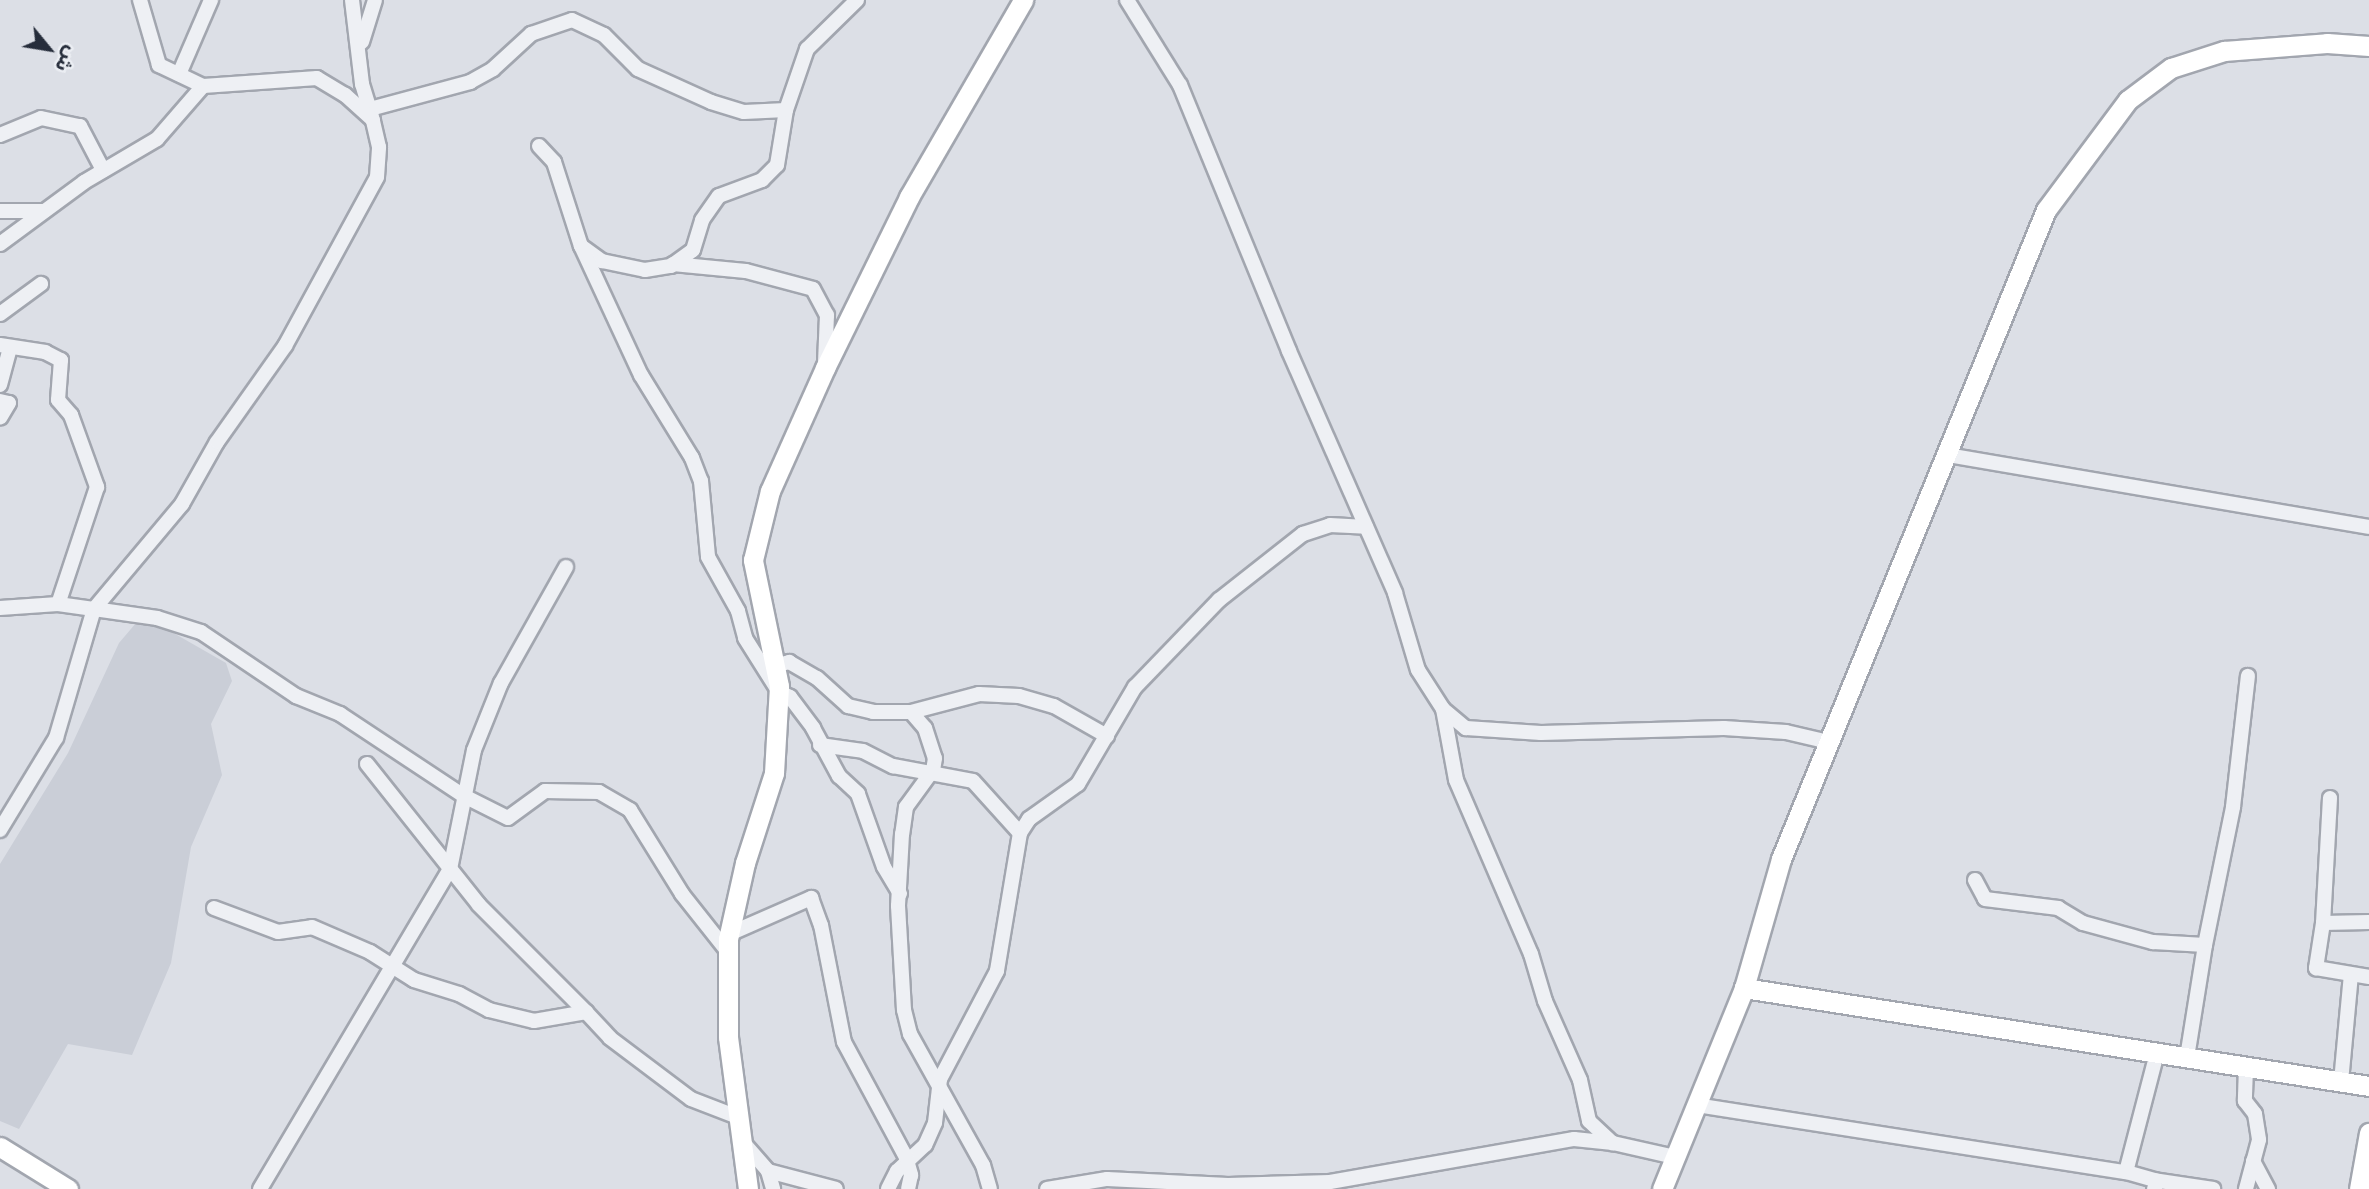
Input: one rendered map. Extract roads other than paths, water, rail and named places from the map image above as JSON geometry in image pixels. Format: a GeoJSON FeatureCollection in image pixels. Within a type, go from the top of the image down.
{"type":"FeatureCollection","features":[{"type":"Feature","properties":{"kind":"street"},"geometry":{"type":"LineString","coordinates":[[140,0],[159,65],[203,86],[317,78],[345,94],[371,115]]}},
{"type":"Feature","properties":{"kind":"street"},"geometry":{"type":"LineString","coordinates":[[179,74],[211,0]]}},
{"type":"Feature","properties":{"kind":"street"},"geometry":{"type":"LineString","coordinates":[[0,830],[56,738],[94,609],[182,503],[217,442],[285,346],[377,177],[379,147],[359,54],[352,0]]}},
{"type":"Feature","properties":{"kind":"street"},"geometry":{"type":"LineString","coordinates":[[359,54],[375,0]]}},
{"type":"Feature","properties":{"kind":"street"},"geometry":{"type":"LineString","coordinates":[[673,264],[693,250],[702,220],[719,196],[762,180],[777,165],[786,110],[807,49],[857,0]]}},
{"type":"Feature","properties":{"kind":"street"},"geometry":{"type":"LineString","coordinates":[[748,1189],[728,1037],[728,943],[745,863],[774,773],[779,692],[753,560],[771,491],[825,368],[909,197],[1023,0]]}},
{"type":"Feature","properties":{"kind":"street"},"geometry":{"type":"LineString","coordinates":[[1127,0],[1180,85],[1395,593],[1418,670],[1443,709],[1466,728],[1541,733],[1724,728],[1786,732],[1829,742]]}},
{"type":"Feature","properties":{"kind":"street"},"geometry":{"type":"LineString","coordinates":[[371,115],[470,82],[493,69],[531,34],[572,20],[604,36],[638,69],[712,102],[744,112],[786,110]]}},
{"type":"Feature","properties":{"kind":"street"},"geometry":{"type":"LineString","coordinates":[[1662,1189],[1744,988],[1781,859],[2046,211],[2128,100],[2171,68],[2224,51],[2327,43],[2369,46]]}},
{"type":"Feature","properties":{"kind":"street"},"geometry":{"type":"LineString","coordinates":[[0,244],[103,170],[158,139],[203,86]]}},
{"type":"Feature","properties":{"kind":"street"},"geometry":{"type":"LineString","coordinates":[[0,135],[41,118],[80,126],[103,170]]}},
{"type":"Feature","properties":{"kind":"street"},"geometry":{"type":"LineString","coordinates":[[539,146],[554,162],[581,246],[642,375],[692,458],[701,481],[708,557],[738,611],[745,638],[779,692],[790,698],[820,745],[865,806],[884,867],[900,894]]}},
{"type":"Feature","properties":{"kind":"street"},"geometry":{"type":"LineString","coordinates":[[0,211],[44,211]]}},
{"type":"Feature","properties":{"kind":"street"},"geometry":{"type":"LineString","coordinates":[[581,246],[602,261],[645,270],[673,264],[746,271],[813,289],[827,315],[825,368]]}},
{"type":"Feature","properties":{"kind":"street"},"geometry":{"type":"LineString","coordinates":[[0,314],[41,284]]}},
{"type":"Feature","properties":{"kind":"street"},"geometry":{"type":"LineString","coordinates":[[1,378],[5,346],[45,352],[61,360],[58,400],[71,415],[97,486],[58,604]]}},
{"type":"Feature","properties":{"kind":"street"},"geometry":{"type":"LineString","coordinates":[[0,401],[9,403],[0,418]]}},
{"type":"Feature","properties":{"kind":"street"},"geometry":{"type":"LineString","coordinates":[[1948,455],[2369,527]]}},
{"type":"Feature","properties":{"kind":"street"},"geometry":{"type":"LineString","coordinates":[[888,1189],[907,1160],[925,1145],[934,1123],[937,1089],[997,971],[1020,833],[1029,819],[1078,784],[1135,687],[1219,600],[1303,534],[1330,525],[1366,527]]}},
{"type":"Feature","properties":{"kind":"street"},"geometry":{"type":"LineString","coordinates":[[260,1189],[390,965],[450,869],[474,750],[501,683],[566,567]]}},
{"type":"Feature","properties":{"kind":"street"},"geometry":{"type":"LineString","coordinates":[[0,608],[58,604],[157,618],[201,632],[296,696],[340,714],[464,796],[509,818],[545,791],[599,792],[630,810],[682,894],[728,943]]}},
{"type":"Feature","properties":{"kind":"street"},"geometry":{"type":"LineString","coordinates":[[775,666],[789,663],[817,678],[849,706],[873,712],[911,712],[979,694],[1019,696],[1054,706],[1107,736]]}},
{"type":"Feature","properties":{"kind":"street"},"geometry":{"type":"LineString","coordinates":[[2187,1057],[2205,945],[2233,807],[2248,676]]}},
{"type":"Feature","properties":{"kind":"street"},"geometry":{"type":"LineString","coordinates":[[1443,709],[1456,780],[1531,954],[1545,1001],[1580,1080],[1588,1121],[1614,1143]]}},
{"type":"Feature","properties":{"kind":"street"},"geometry":{"type":"LineString","coordinates":[[911,712],[931,743],[935,758],[931,773],[906,807],[900,894],[904,1010],[910,1034],[937,1089],[983,1165],[990,1189]]}},
{"type":"Feature","properties":{"kind":"street"},"geometry":{"type":"LineString","coordinates":[[820,745],[863,751],[893,766],[973,781],[1020,833]]}},
{"type":"Feature","properties":{"kind":"street"},"geometry":{"type":"LineString","coordinates":[[367,764],[480,905],[610,1038],[691,1099],[738,1117]]}},
{"type":"Feature","properties":{"kind":"street"},"geometry":{"type":"LineString","coordinates":[[2330,797],[2323,923],[2316,968],[2369,977]]}},
{"type":"Feature","properties":{"kind":"street"},"geometry":{"type":"LineString","coordinates":[[1975,880],[1985,899],[2058,908],[2083,923],[2153,942],[2205,945]]}},
{"type":"Feature","properties":{"kind":"street"},"geometry":{"type":"LineString","coordinates":[[728,943],[811,898],[821,925],[844,1042],[907,1160],[911,1175],[908,1189]]}},
{"type":"Feature","properties":{"kind":"street"},"geometry":{"type":"LineString","coordinates":[[214,908],[278,932],[312,927],[390,965],[414,980],[458,994],[489,1010],[534,1021],[586,1012]]}},
{"type":"Feature","properties":{"kind":"street"},"geometry":{"type":"LineString","coordinates":[[2323,923],[2369,922]]}},
{"type":"Feature","properties":{"kind":"street"},"geometry":{"type":"LineString","coordinates":[[2341,1082],[2351,974]]}},
{"type":"Feature","properties":{"kind":"street"},"geometry":{"type":"LineString","coordinates":[[1744,988],[2369,1086]]}},
{"type":"Feature","properties":{"kind":"street"},"geometry":{"type":"LineString","coordinates":[[2126,1172],[2157,1053]]}},
{"type":"Feature","properties":{"kind":"street"},"geometry":{"type":"LineString","coordinates":[[2246,1067],[2245,1101],[2255,1114],[2259,1140],[2246,1189]]}},
{"type":"Feature","properties":{"kind":"street"},"geometry":{"type":"LineString","coordinates":[[1696,1105],[2126,1172],[2154,1185],[2213,1189]]}},
{"type":"Feature","properties":{"kind":"street"},"geometry":{"type":"LineString","coordinates":[[2359,1189],[2369,1133]]}},
{"type":"Feature","properties":{"kind":"street"},"geometry":{"type":"LineString","coordinates":[[1047,1189],[1107,1179],[1228,1185],[1330,1182],[1574,1139],[1614,1143],[1675,1157]]}},
{"type":"Feature","properties":{"kind":"street"},"geometry":{"type":"LineString","coordinates":[[742,1141],[768,1171],[773,1189]]}},
{"type":"Feature","properties":{"kind":"street"},"geometry":{"type":"LineString","coordinates":[[0,1147],[68,1189]]}},
{"type":"Feature","properties":{"kind":"street"},"geometry":{"type":"LineString","coordinates":[[2253,1161],[2268,1189]]}},
{"type":"Feature","properties":{"kind":"street"},"geometry":{"type":"LineString","coordinates":[[768,1171],[836,1189]]}}]}
